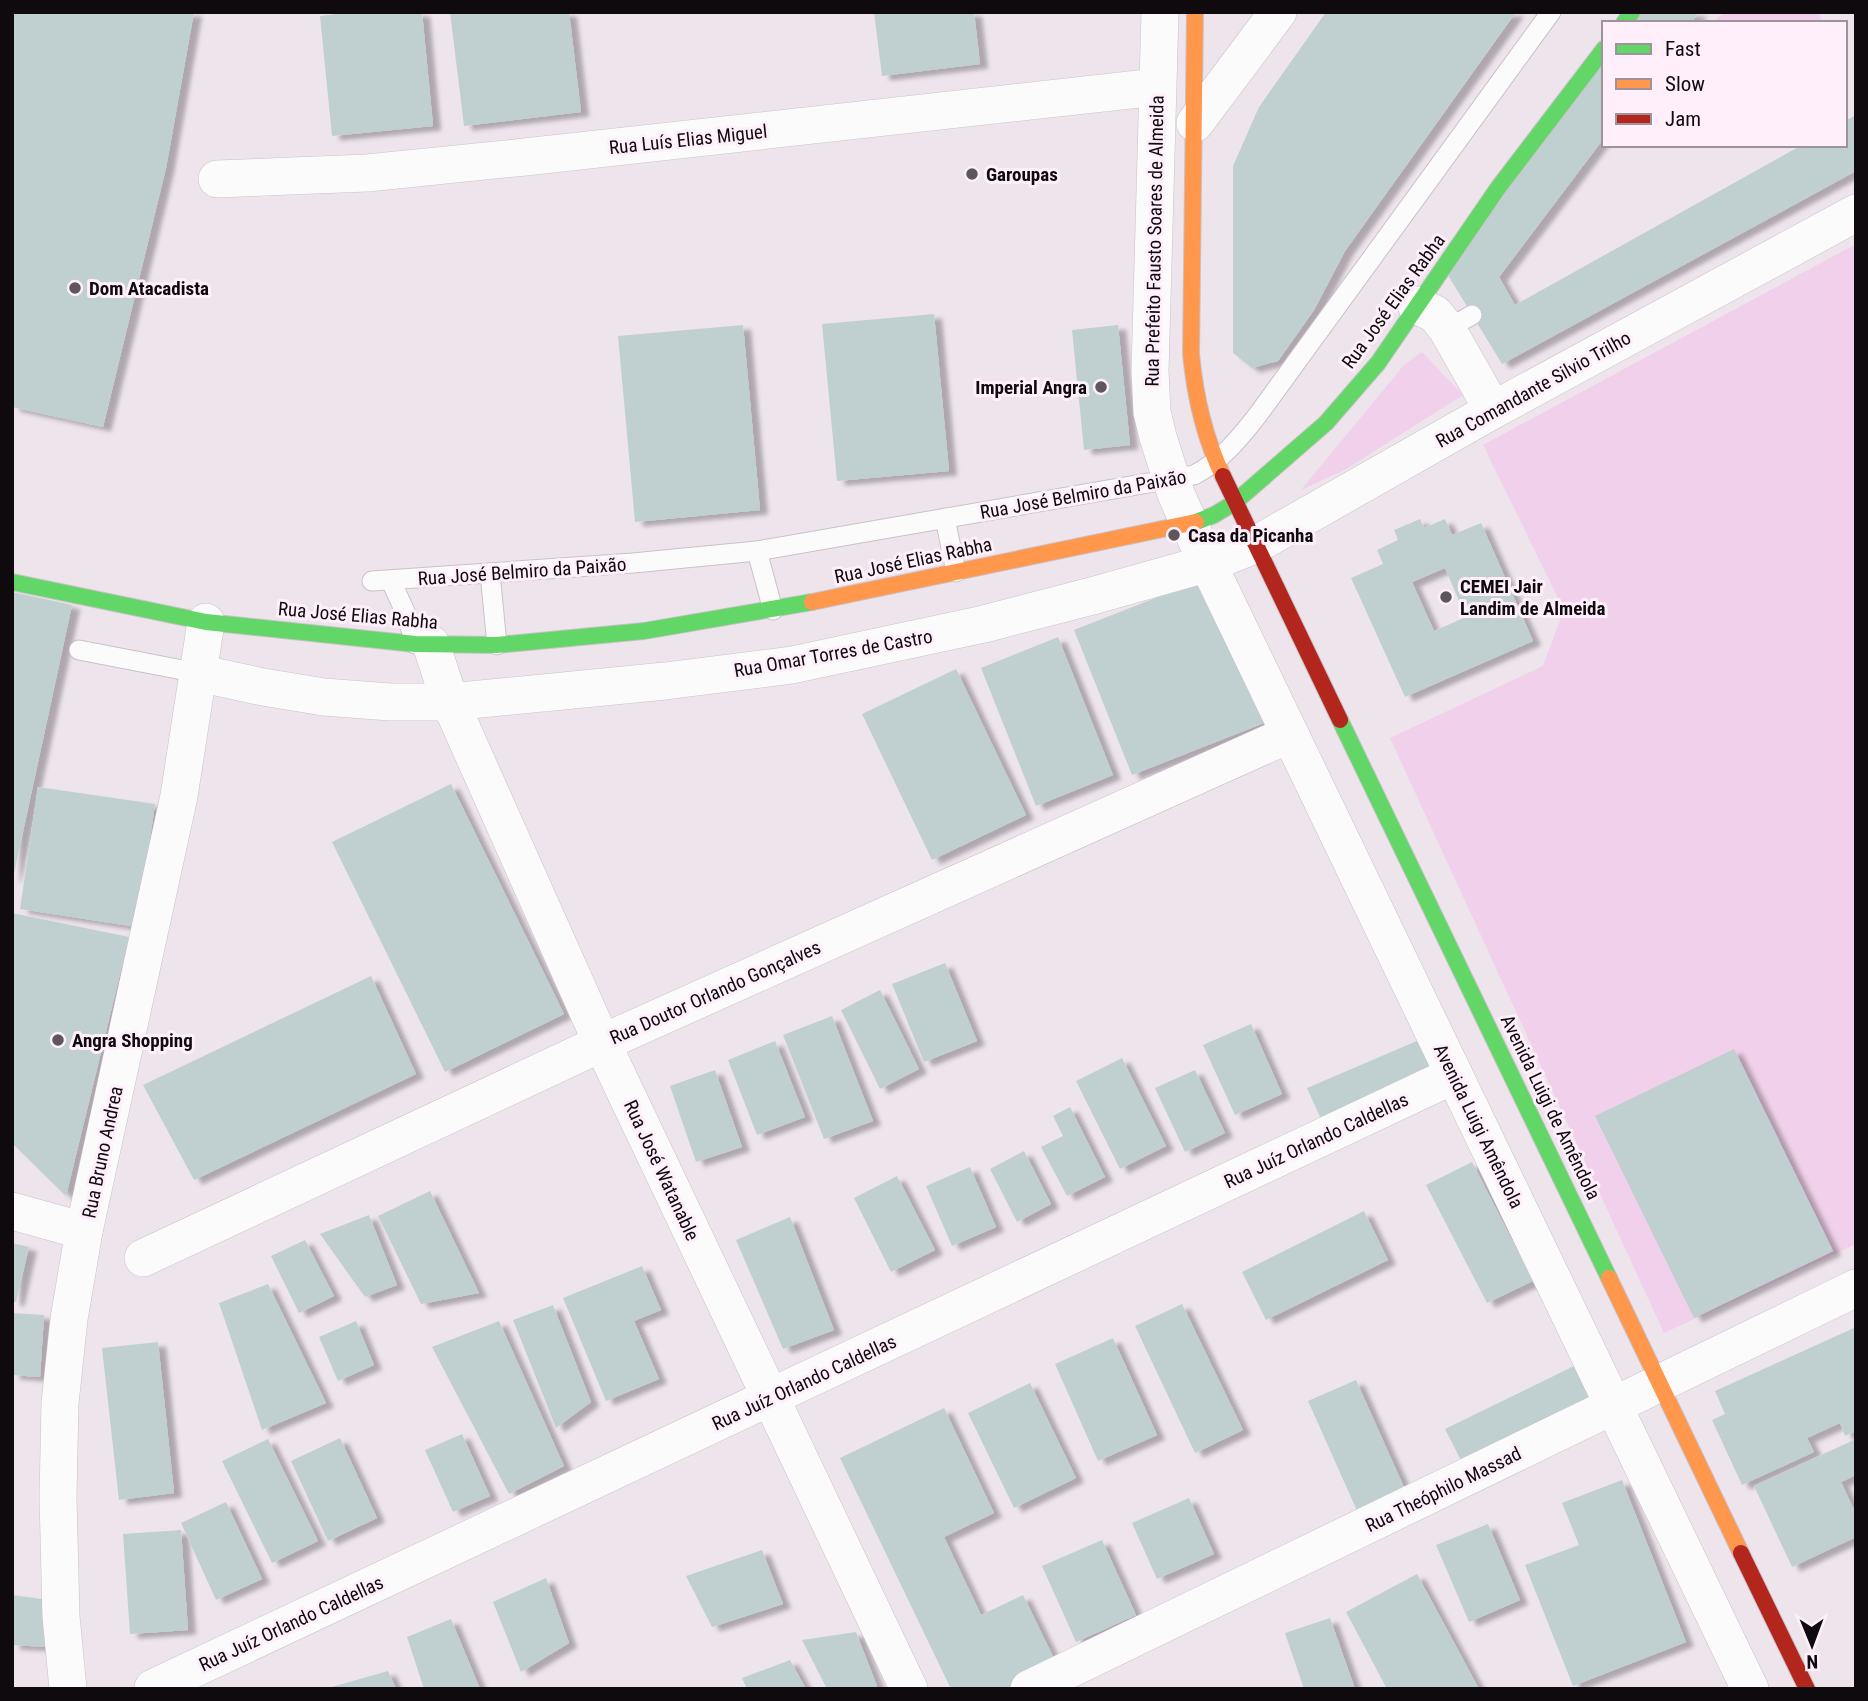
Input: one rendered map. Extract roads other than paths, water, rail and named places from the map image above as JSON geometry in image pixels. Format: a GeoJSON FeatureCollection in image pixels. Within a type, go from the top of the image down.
{"type":"FeatureCollection","features":[{"type":"Feature","properties":{"kind":"street","name":"Rua Prefeito Fausto Soares de Almeida"},"geometry":{"type":"LineString","coordinates":[[1160,12],[1150,371],[1152,412],[1169,474],[1189,524]]}},
{"type":"Feature","properties":{"kind":"street","name":"Rua Prefeito Fausto Soares de Almeida"},"geometry":{"type":"LineString","coordinates":[[1195,12],[1191,354],[1195,395],[1209,442],[1234,503]]}},
{"type":"Feature","properties":{"kind":"street"},"geometry":{"type":"LineString","coordinates":[[1195,123],[1278,12]]}},
{"type":"Feature","properties":{"kind":"street","name":"Rua José Elias Rabha"},"geometry":{"type":"LineString","coordinates":[[12,582],[206,622],[423,644],[497,645],[644,631],[773,610],[1189,524],[1214,515],[1234,503],[1326,423],[1378,362],[1498,188],[1602,52]]}},
{"type":"Feature","properties":{"kind":"street","name":"Rua Luís Elias Miguel"},"geometry":{"type":"LineString","coordinates":[[217,179],[366,173],[499,160],[1157,87]]}},
{"type":"Feature","properties":{"kind":"street","name":"Rua Comandante Silvio Trilho"},"geometry":{"type":"LineString","coordinates":[[1209,563],[1257,544],[1493,410],[1856,213]]}},
{"type":"Feature","properties":{"kind":"street"},"geometry":{"type":"LineString","coordinates":[[1416,305],[1460,322],[1493,410]]}},
{"type":"Feature","properties":{"kind":"street","name":"Avenida Luigi de Amêndola"},"geometry":{"type":"LineString","coordinates":[[1234,503],[1257,544],[1807,1689]]}},
{"type":"Feature","properties":{"kind":"street","name":"Avenida Luigi Amêndola"},"geometry":{"type":"LineString","coordinates":[[1189,524],[1750,1689]]}},
{"type":"Feature","properties":{"kind":"street","name":"Rua Omar Torres de Castro"},"geometry":{"type":"LineString","coordinates":[[198,673],[262,687],[390,702],[450,702],[665,681],[792,665],[984,624],[1209,563]]}},
{"type":"Feature","properties":{"kind":"street","name":"Rua Bruno Andrea"},"geometry":{"type":"LineString","coordinates":[[68,1689],[61,1616],[58,1497],[60,1403],[69,1319],[84,1231],[179,796],[206,622]]}},
{"type":"Feature","properties":{"kind":"street","name":"Rua José Watanable"},"geometry":{"type":"LineString","coordinates":[[423,644],[602,1043],[909,1689]]}},
{"type":"Feature","properties":{"kind":"street","name":"Rua Doutor Orlando Gonçalves"},"geometry":{"type":"LineString","coordinates":[[143,1258],[602,1043],[1290,734]]}},
{"type":"Feature","properties":{"kind":"street","name":"Rua Juíz Orlando Caldellas"},"geometry":{"type":"LineString","coordinates":[[153,1688],[1454,1074]]}},
{"type":"Feature","properties":{"kind":"street"},"geometry":{"type":"LineString","coordinates":[[12,1211],[84,1231]]}},
{"type":"Feature","properties":{"kind":"street","name":"Rua Theóphilo Massad"},"geometry":{"type":"LineString","coordinates":[[1039,1687],[1856,1287]]}},
{"type":"Feature","properties":{"kind":"lane","name":"Rua José Belmiro da Paixão"},"geometry":{"type":"LineString","coordinates":[[423,644],[381,581],[634,563],[757,551],[1169,474],[1194,475],[1216,461],[1257,416],[1551,12]]}},
{"type":"Feature","properties":{"kind":"lane"},"geometry":{"type":"LineString","coordinates":[[945,518],[956,572]]}},
{"type":"Feature","properties":{"kind":"lane"},"geometry":{"type":"LineString","coordinates":[[757,551],[773,610]]}},
{"type":"Feature","properties":{"kind":"lane"},"geometry":{"type":"LineString","coordinates":[[490,573],[497,645]]}},
{"type":"Feature","properties":{"kind":"lane"},"geometry":{"type":"LineString","coordinates":[[79,650],[198,673]]}},
{"type":"Feature","properties":{"kind":"place","name":"Garoupas"},"geometry":{"type":"Point","coordinates":[972,174]}},
{"type":"Feature","properties":{"kind":"place","name":"Dom Atacadista"},"geometry":{"type":"Point","coordinates":[75,288]}},
{"type":"Feature","properties":{"kind":"place","name":"Imperial Angra"},"geometry":{"type":"Point","coordinates":[1101,387]}},
{"type":"Feature","properties":{"kind":"place","name":"Casa da Picanha"},"geometry":{"type":"Point","coordinates":[1174,535]}},
{"type":"Feature","properties":{"kind":"place","name":"CEMEI Jair Landim de Almeida"},"geometry":{"type":"Point","coordinates":[1446,597]}},
{"type":"Feature","properties":{"kind":"place","name":"Angra Shopping"},"geometry":{"type":"Point","coordinates":[58,1040]}}]}
